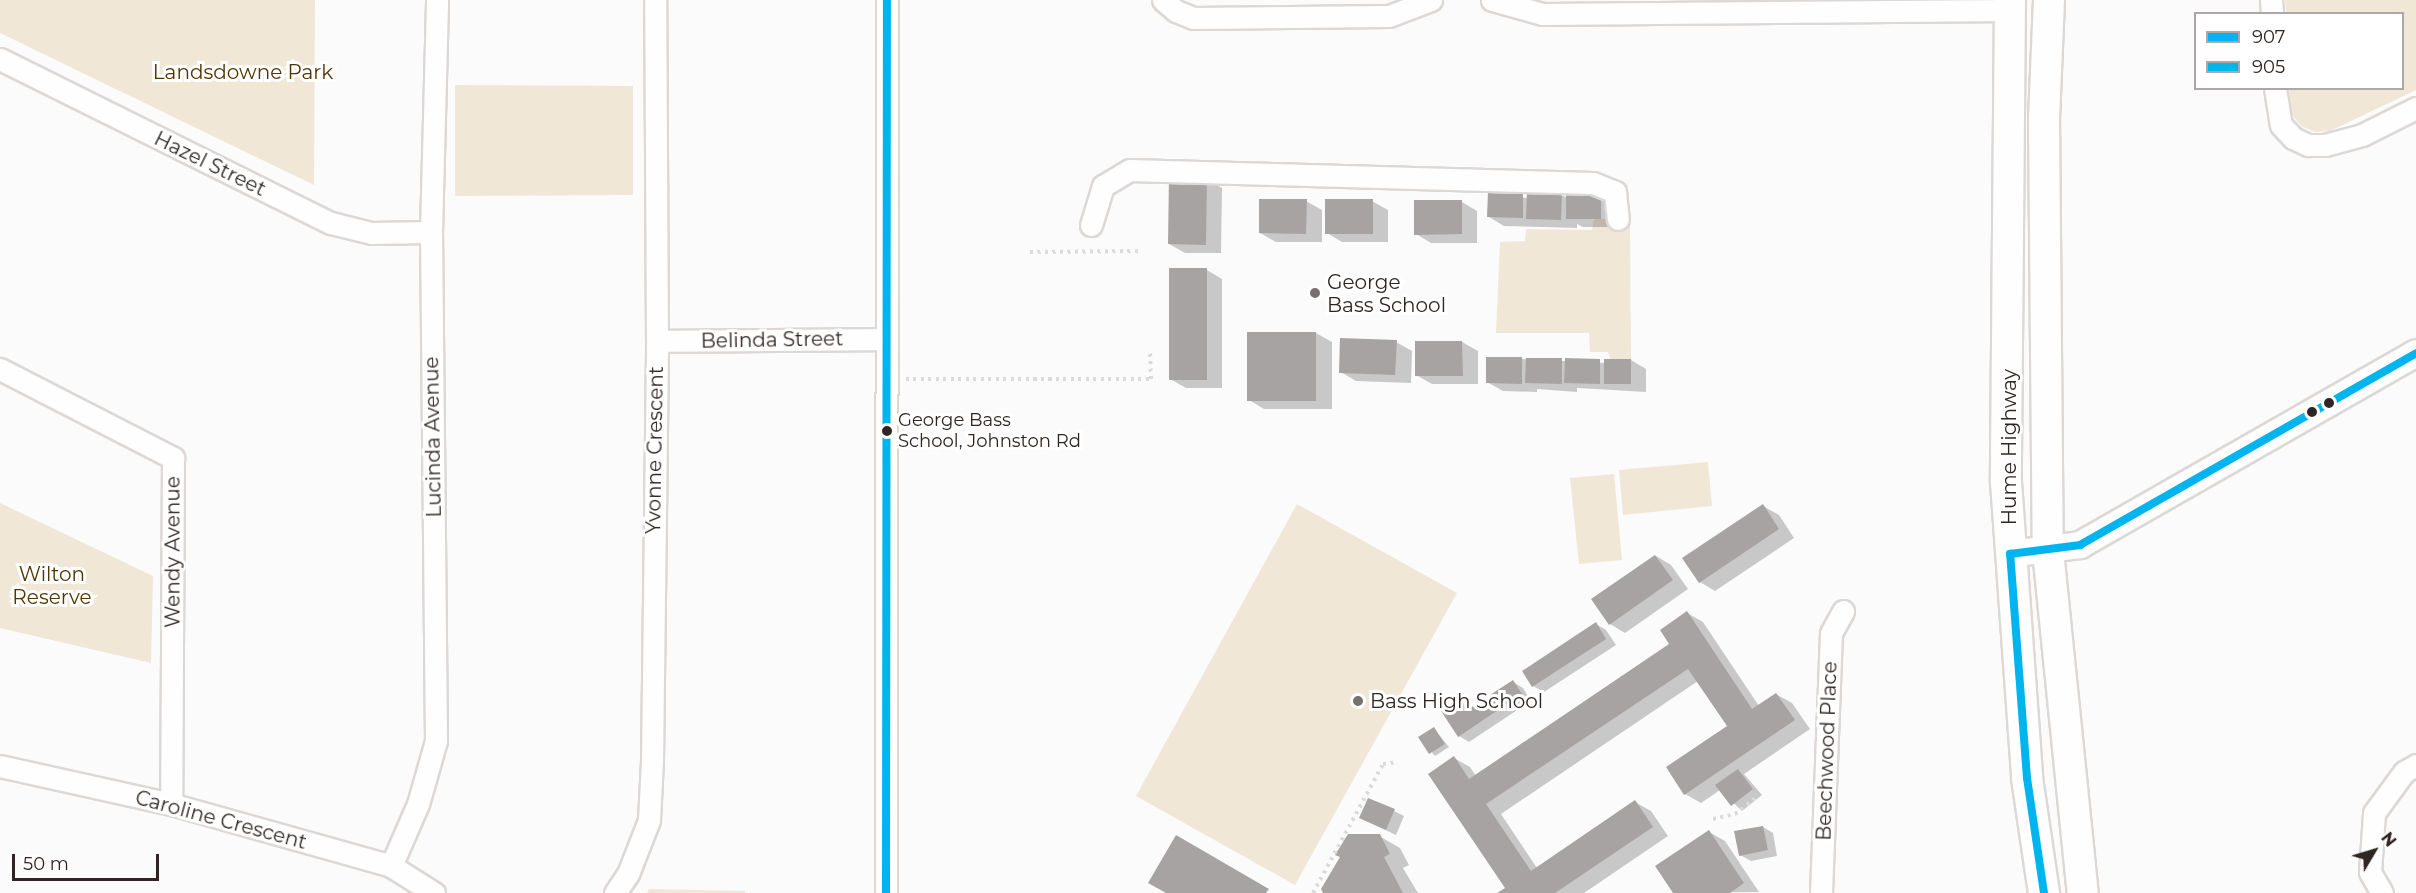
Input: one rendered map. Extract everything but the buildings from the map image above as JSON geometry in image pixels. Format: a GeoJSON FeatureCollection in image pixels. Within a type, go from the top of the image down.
{"type":"FeatureCollection","features":[{"type":"Feature","properties":{"kind":"highway","name":"Hume Highway"},"geometry":{"type":"LineString","coordinates":[[2049,0],[2044,118],[2048,551],[2083,893]]}},
{"type":"Feature","properties":{"kind":"highway","name":"Hume Highway"},"geometry":{"type":"LineString","coordinates":[[2010,5],[2006,482],[2027,778],[2044,893]]}},
{"type":"Feature","properties":{"kind":"main road"},"geometry":{"type":"LineString","coordinates":[[2010,554],[2048,551],[2080,545],[2416,353]]}},
{"type":"Feature","properties":{"kind":"street","name":"Lucinda Avenue"},"geometry":{"type":"LineString","coordinates":[[391,866],[418,804],[436,741],[431,232],[437,0]]}},
{"type":"Feature","properties":{"kind":"street","name":"Yvonne Crescent"},"geometry":{"type":"LineString","coordinates":[[615,893],[628,874],[649,820],[657,341],[655,0]]}},
{"type":"Feature","properties":{"kind":"street"},"geometry":{"type":"LineString","coordinates":[[886,893],[887,0]]}},
{"type":"Feature","properties":{"kind":"street"},"geometry":{"type":"LineString","coordinates":[[1163,0],[1176,11],[1193,18],[1389,16],[1411,11],[1431,0]]}},
{"type":"Feature","properties":{"kind":"street"},"geometry":{"type":"LineString","coordinates":[[1492,0],[1542,14],[1806,7],[2010,5]]}},
{"type":"Feature","properties":{"kind":"street","name":"Hazel Street"},"geometry":{"type":"LineString","coordinates":[[0,59],[331,223],[370,233],[431,232]]}},
{"type":"Feature","properties":{"kind":"street"},"geometry":{"type":"LineString","coordinates":[[2275,90],[2281,125],[2293,138],[2308,145],[2362,135],[2416,108]]}},
{"type":"Feature","properties":{"kind":"street"},"geometry":{"type":"LineString","coordinates":[[1091,225],[1103,186],[1114,176],[1140,170],[1593,183],[1615,192],[1618,219]]}},
{"type":"Feature","properties":{"kind":"street","name":"Belinda Street"},"geometry":{"type":"LineString","coordinates":[[657,341],[887,339]]}},
{"type":"Feature","properties":{"kind":"street","name":"Wendy Avenue"},"geometry":{"type":"LineString","coordinates":[[0,369],[173,458],[171,804]]}},
{"type":"Feature","properties":{"kind":"street","name":"Beechwood Place"},"geometry":{"type":"LineString","coordinates":[[1821,893],[1831,633],[1843,611]]}},
{"type":"Feature","properties":{"kind":"street"},"geometry":{"type":"LineString","coordinates":[[2382,893],[2370,872],[2374,813],[2404,772],[2416,765]]}},
{"type":"Feature","properties":{"kind":"street","name":"Caroline Crescent"},"geometry":{"type":"LineString","coordinates":[[0,766],[171,804],[391,866],[434,893]]}},
{"type":"Feature","properties":{"kind":"path"},"geometry":{"type":"LineString","coordinates":[[1030,252],[1140,251]]}},
{"type":"Feature","properties":{"kind":"path"},"geometry":{"type":"LineString","coordinates":[[887,379],[1151,379],[1150,350]]}},
{"type":"Feature","properties":{"kind":"path"},"geometry":{"type":"LineString","coordinates":[[1313,893],[1383,764],[1398,762]]}},
{"type":"Feature","properties":{"kind":"path"},"geometry":{"type":"LineString","coordinates":[[1713,819],[1735,814],[1757,797]]}},
{"type":"Feature","properties":{"kind":"green space","name":"Landsdowne Park"},"geometry":{"type":"Polygon","coordinates":[[[0,0],[315,0],[314,185],[0,33],[0,0]]]}},
{"type":"Feature","properties":{"kind":"green space"},"geometry":{"type":"Polygon","coordinates":[[[2285,0],[2416,0],[2416,90],[2330,131],[2315,132],[2301,126],[2292,115],[2289,90],[2404,90],[2404,12],[2286,12],[2285,0]]]}},
{"type":"Feature","properties":{"kind":"green space"},"geometry":{"type":"Polygon","coordinates":[[[455,85],[633,86],[633,195],[455,196],[455,85]]]}},
{"type":"Feature","properties":{"kind":"green space"},"geometry":{"type":"Polygon","coordinates":[[[1594,219],[1630,219],[1631,359],[1610,359],[1608,352],[1590,352],[1589,333],[1496,333],[1500,242],[1525,241],[1526,229],[1592,230],[1594,219]]]}},
{"type":"Feature","properties":{"kind":"green space"},"geometry":{"type":"Polygon","coordinates":[[[1708,462],[1712,506],[1623,515],[1619,470],[1708,462]]]}},
{"type":"Feature","properties":{"kind":"green space"},"geometry":{"type":"Polygon","coordinates":[[[1614,474],[1622,560],[1579,564],[1570,478],[1614,474]]]}},
{"type":"Feature","properties":{"kind":"green space","name":"Wilton Reserve"},"geometry":{"type":"Polygon","coordinates":[[[0,503],[153,576],[151,663],[0,628],[0,503]]]}},
{"type":"Feature","properties":{"kind":"green space"},"geometry":{"type":"Polygon","coordinates":[[[1297,504],[1457,593],[1295,885],[1136,796],[1297,504]]]}},
{"type":"Feature","properties":{"kind":"green space"},"geometry":{"type":"Polygon","coordinates":[[[649,889],[745,891],[745,893],[647,893],[649,889]]]}},
{"type":"Feature","properties":{"kind":"transit line","name":"907"},"geometry":{"type":"LineString","coordinates":[[886,893],[887,0]]}},
{"type":"Feature","properties":{"kind":"transit line","name":"905"},"geometry":{"type":"LineString","coordinates":[[2044,893],[2027,778],[2010,554],[2080,545],[2416,353]]}},
{"type":"Feature","properties":{"kind":"place","name":"George Bass School"},"geometry":{"type":"Point","coordinates":[1315,293]}},
{"type":"Feature","properties":{"kind":"place","name":"George Bass School, Johnston Rd"},"geometry":{"type":"Point","coordinates":[887,431]}},
{"type":"Feature","properties":{"kind":"place","name":"Bass High School"},"geometry":{"type":"Point","coordinates":[1358,701]}}]}
